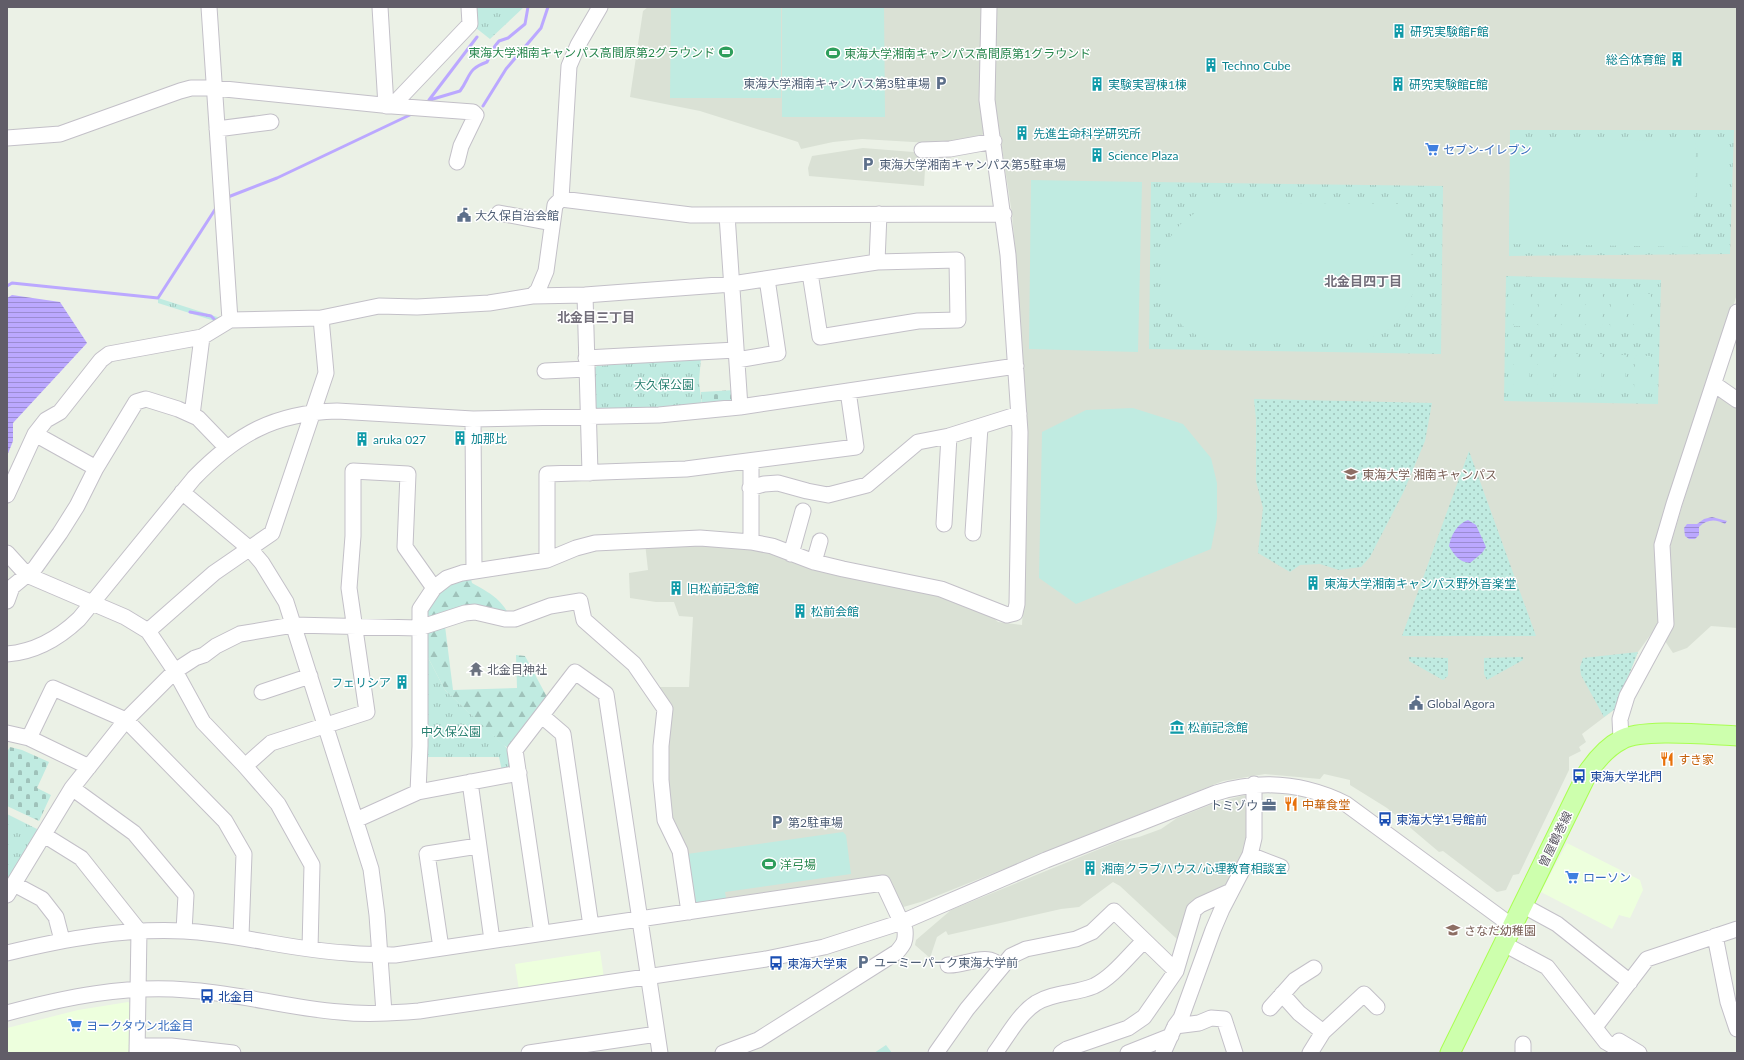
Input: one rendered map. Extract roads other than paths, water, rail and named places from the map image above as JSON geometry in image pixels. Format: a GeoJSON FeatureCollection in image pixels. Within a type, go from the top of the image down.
{"type":"FeatureCollection","features":[{"type":"Feature","properties":{"kind":"main road","name":"曽屋鶴巻線"},"geometry":{"type":"LineString","coordinates":[[1450,1053],[1588,772],[1602,754],[1622,739],[1641,734],[1737,736]]}},
{"type":"Feature","properties":{"kind":"street"},"geometry":{"type":"LineString","coordinates":[[209,7],[230,320]]}},
{"type":"Feature","properties":{"kind":"street"},"geometry":{"type":"LineString","coordinates":[[380,7],[390,106]]}},
{"type":"Feature","properties":{"kind":"street"},"geometry":{"type":"LineString","coordinates":[[390,106],[470,24],[469,7]]}},
{"type":"Feature","properties":{"kind":"street"},"geometry":{"type":"LineString","coordinates":[[532,296],[540,286],[546,271],[555,205],[561,199],[569,66],[578,45],[600,7]]}},
{"type":"Feature","properties":{"kind":"street"},"geometry":{"type":"LineString","coordinates":[[418,792],[420,746],[420,609],[434,588],[446,578],[474,570],[547,560],[583,546],[618,541],[700,538],[750,542],[772,546],[814,562],[941,589],[1007,615],[1015,613],[1018,589],[1020,432],[1004,214],[987,100],[989,7]]}},
{"type":"Feature","properties":{"kind":"street"},"geometry":{"type":"LineString","coordinates":[[7,138],[60,134],[180,91],[191,88],[215,88],[390,106],[473,112],[476,115],[461,146],[457,162]]}},
{"type":"Feature","properties":{"kind":"street"},"geometry":{"type":"LineString","coordinates":[[217,129],[271,122]]}},
{"type":"Feature","properties":{"kind":"street"},"geometry":{"type":"LineString","coordinates":[[922,150],[943,150],[994,141]]}},
{"type":"Feature","properties":{"kind":"street"},"geometry":{"type":"LineString","coordinates":[[561,199],[691,215],[1004,214]]}},
{"type":"Feature","properties":{"kind":"street"},"geometry":{"type":"LineString","coordinates":[[499,213],[552,223]]}},
{"type":"Feature","properties":{"kind":"street"},"geometry":{"type":"LineString","coordinates":[[877,262],[879,214]]}},
{"type":"Feature","properties":{"kind":"street"},"geometry":{"type":"LineString","coordinates":[[727,215],[740,407]]}},
{"type":"Feature","properties":{"kind":"street"},"geometry":{"type":"LineString","coordinates":[[7,495],[35,434],[46,420],[60,412],[101,360],[109,354],[202,337],[230,320],[320,318],[379,306],[417,307],[489,303],[532,296],[585,295],[732,284],[877,262],[956,260],[958,320],[918,321],[820,337],[810,273]]}},
{"type":"Feature","properties":{"kind":"street"},"geometry":{"type":"LineString","coordinates":[[545,371],[587,364],[778,353],[767,279]]}},
{"type":"Feature","properties":{"kind":"street"},"geometry":{"type":"LineString","coordinates":[[585,295],[590,473]]}},
{"type":"Feature","properties":{"kind":"street"},"geometry":{"type":"LineString","coordinates":[[1622,739],[1620,720],[1627,696],[1666,624],[1662,546],[1674,504],[1737,312]]}},
{"type":"Feature","properties":{"kind":"street"},"geometry":{"type":"LineString","coordinates":[[148,631],[214,573],[272,533],[326,373],[320,318]]}},
{"type":"Feature","properties":{"kind":"street"},"geometry":{"type":"LineString","coordinates":[[192,415],[202,337]]}},
{"type":"Feature","properties":{"kind":"street"},"geometry":{"type":"LineString","coordinates":[[7,654],[31,649],[57,638],[79,619],[194,478],[226,447],[265,426],[284,418],[314,412],[337,411],[473,419],[659,415],[740,407],[1016,366]]}},
{"type":"Feature","properties":{"kind":"street"},"geometry":{"type":"LineString","coordinates":[[1714,384],[1737,400]]}},
{"type":"Feature","properties":{"kind":"street"},"geometry":{"type":"LineString","coordinates":[[547,560],[547,474],[686,470],[856,447],[848,391]]}},
{"type":"Feature","properties":{"kind":"street"},"geometry":{"type":"LineString","coordinates":[[7,601],[12,587],[35,568],[60,533],[77,506],[96,468],[136,402],[146,399],[178,409],[198,418],[226,447]]}},
{"type":"Feature","properties":{"kind":"street"},"geometry":{"type":"LineString","coordinates":[[750,488],[764,484],[778,483],[828,495],[867,485],[918,442],[949,436],[1019,414]]}},
{"type":"Feature","properties":{"kind":"street"},"geometry":{"type":"LineString","coordinates":[[473,419],[474,570]]}},
{"type":"Feature","properties":{"kind":"street"},"geometry":{"type":"LineString","coordinates":[[973,532],[979,513],[982,471],[980,427]]}},
{"type":"Feature","properties":{"kind":"street"},"geometry":{"type":"LineString","coordinates":[[35,434],[96,468]]}},
{"type":"Feature","properties":{"kind":"street"},"geometry":{"type":"LineString","coordinates":[[944,524],[949,502],[943,466],[949,436]]}},
{"type":"Feature","properties":{"kind":"street"},"geometry":{"type":"LineString","coordinates":[[750,542],[751,462]]}},
{"type":"Feature","properties":{"kind":"street"},"geometry":{"type":"LineString","coordinates":[[245,766],[271,743],[367,712],[349,588],[353,536],[353,471],[408,474],[404,547],[434,588]]}},
{"type":"Feature","properties":{"kind":"street"},"geometry":{"type":"LineString","coordinates":[[182,492],[250,549],[262,563],[286,602],[371,869],[377,915],[384,1013]]}},
{"type":"Feature","properties":{"kind":"street"},"geometry":{"type":"LineString","coordinates":[[791,554],[803,511]]}},
{"type":"Feature","properties":{"kind":"street"},"geometry":{"type":"LineString","coordinates":[[814,562],[820,541]]}},
{"type":"Feature","properties":{"kind":"street"},"geometry":{"type":"LineString","coordinates":[[7,553],[27,575],[93,602],[125,617],[148,631],[175,671],[202,722],[245,766],[278,804],[312,865],[310,949]]}},
{"type":"Feature","properties":{"kind":"street"},"geometry":{"type":"LineString","coordinates":[[62,940],[56,917],[42,899],[10,889],[72,788],[126,720],[175,671],[216,646],[240,634],[258,630],[293,625],[355,628],[420,628],[465,613],[482,613],[504,619],[515,619],[550,606],[580,601],[584,620],[634,664],[665,708],[661,780],[665,820],[680,851],[689,912]]}},
{"type":"Feature","properties":{"kind":"street"},"geometry":{"type":"LineString","coordinates":[[542,933],[515,750],[575,672],[606,694],[660,1053]]}},
{"type":"Feature","properties":{"kind":"street"},"geometry":{"type":"LineString","coordinates":[[262,692],[310,676]]}},
{"type":"Feature","properties":{"kind":"street"},"geometry":{"type":"LineString","coordinates":[[29,738],[53,688],[126,720],[225,821],[244,854],[241,936]]}},
{"type":"Feature","properties":{"kind":"street"},"geometry":{"type":"LineString","coordinates":[[542,716],[563,734],[591,926]]}},
{"type":"Feature","properties":{"kind":"street"},"geometry":{"type":"LineString","coordinates":[[7,733],[29,738],[89,767]]}},
{"type":"Feature","properties":{"kind":"street"},"geometry":{"type":"LineString","coordinates":[[356,820],[418,792],[518,773]]}},
{"type":"Feature","properties":{"kind":"street"},"geometry":{"type":"LineString","coordinates":[[470,782],[492,940]]}},
{"type":"Feature","properties":{"kind":"street"},"geometry":{"type":"LineString","coordinates":[[1163,1053],[1173,1031],[1182,1018],[1212,930],[1250,855],[1254,838],[1254,784]]}},
{"type":"Feature","properties":{"kind":"street"},"geometry":{"type":"LineString","coordinates":[[7,1013],[89,994],[138,989],[187,990],[221,993],[318,1010],[384,1013],[419,1011],[766,959],[824,947],[902,922],[1046,860],[1186,805],[1225,790],[1254,784],[1282,784],[1299,786],[1331,796],[1346,804],[1512,926]]}},
{"type":"Feature","properties":{"kind":"street"},"geometry":{"type":"LineString","coordinates":[[72,788],[134,833],[186,895],[184,931]]}},
{"type":"Feature","properties":{"kind":"street"},"geometry":{"type":"LineString","coordinates":[[44,835],[81,858],[139,931],[137,1050],[171,1046],[233,1053]]}},
{"type":"Feature","properties":{"kind":"street"},"geometry":{"type":"LineString","coordinates":[[441,948],[427,854],[478,846]]}},
{"type":"Feature","properties":{"kind":"street"},"geometry":{"type":"LineString","coordinates":[[1250,855],[1281,867]]}},
{"type":"Feature","properties":{"kind":"street"},"geometry":{"type":"LineString","coordinates":[[7,953],[62,940],[139,931],[184,931],[241,936],[310,949],[346,953],[395,955],[883,883],[902,922],[906,938],[904,944],[897,952],[758,1040],[723,1053]]}},
{"type":"Feature","properties":{"kind":"street"},"geometry":{"type":"LineString","coordinates":[[1061,1053],[1066,1049],[1128,1028],[1144,1017],[1176,971],[1194,910],[1200,905],[1231,891]]}},
{"type":"Feature","properties":{"kind":"street"},"geometry":{"type":"LineString","coordinates":[[1522,905],[1556,924],[1630,982]]}},
{"type":"Feature","properties":{"kind":"street"},"geometry":{"type":"LineString","coordinates":[[936,1053],[1010,956],[1026,949],[1076,939],[1092,932],[1114,911],[1176,971]]}},
{"type":"Feature","properties":{"kind":"street"},"geometry":{"type":"LineString","coordinates":[[1599,1035],[1630,982],[1647,958],[1737,930]]}},
{"type":"Feature","properties":{"kind":"street"},"geometry":{"type":"LineString","coordinates":[[1715,936],[1728,1002],[1737,1029]]}},
{"type":"Feature","properties":{"kind":"street"},"geometry":{"type":"LineString","coordinates":[[995,1053],[1026,1011],[1050,996],[1093,986],[1107,978],[1144,940]]}},
{"type":"Feature","properties":{"kind":"street"},"geometry":{"type":"LineString","coordinates":[[1504,944],[1547,967],[1599,1035],[1606,1042],[1625,1053]]}},
{"type":"Feature","properties":{"kind":"street"},"geometry":{"type":"LineString","coordinates":[[948,965],[956,966],[981,960],[990,960],[1002,966]]}},
{"type":"Feature","properties":{"kind":"street"},"geometry":{"type":"LineString","coordinates":[[1270,1008],[1295,980],[1314,968]]}},
{"type":"Feature","properties":{"kind":"street"},"geometry":{"type":"LineString","coordinates":[[1282,994],[1299,1013],[1323,1032]]}},
{"type":"Feature","properties":{"kind":"street"},"geometry":{"type":"LineString","coordinates":[[1310,1053],[1323,1032],[1364,994],[1377,1007]]}},
{"type":"Feature","properties":{"kind":"street"},"geometry":{"type":"LineString","coordinates":[[1128,1053],[1173,1031],[1212,1018],[1224,1019],[1235,1053]]}},
{"type":"Feature","properties":{"kind":"street"},"geometry":{"type":"LineString","coordinates":[[529,1053],[657,1034]]}},
{"type":"Feature","properties":{"kind":"street"},"geometry":{"type":"LineString","coordinates":[[1599,1035],[1640,1053]]}},
{"type":"Feature","properties":{"kind":"waterway"},"geometry":{"type":"LineString","coordinates":[[426,103],[433,99],[460,91],[473,70],[487,62],[499,41],[508,38],[525,24],[528,7]]}},
{"type":"Feature","properties":{"kind":"waterway"},"geometry":{"type":"LineString","coordinates":[[483,106],[506,69],[541,28],[548,7]]}},
{"type":"Feature","properties":{"kind":"waterway"},"geometry":{"type":"LineString","coordinates":[[429,100],[477,37]]}},
{"type":"Feature","properties":{"kind":"waterway"},"geometry":{"type":"LineString","coordinates":[[228,197],[277,178],[414,113]]}},
{"type":"Feature","properties":{"kind":"waterway"},"geometry":{"type":"LineString","coordinates":[[7,286],[12,283],[158,298],[216,208]]}},
{"type":"Feature","properties":{"kind":"waterway"},"geometry":{"type":"LineString","coordinates":[[190,312],[211,316],[215,320]]}},
{"type":"Feature","properties":{"kind":"place","name":"研究実験館F館"},"geometry":{"type":"Point","coordinates":[1399,31]}},
{"type":"Feature","properties":{"kind":"place","name":"東海大学湘南キャンパス高間原第2グラウンド"},"geometry":{"type":"Point","coordinates":[726,52]}},
{"type":"Feature","properties":{"kind":"place","name":"東海大学湘南キャンパス高間原第1グラウンド"},"geometry":{"type":"Point","coordinates":[833,53]}},
{"type":"Feature","properties":{"kind":"place","name":"総合体育館"},"geometry":{"type":"Point","coordinates":[1677,59]}},
{"type":"Feature","properties":{"kind":"place","name":"Techno Cube"},"geometry":{"type":"Point","coordinates":[1211,65]}},
{"type":"Feature","properties":{"kind":"place","name":"東海大学湘南キャンパス第3駐車場"},"geometry":{"type":"Point","coordinates":[941,83]}},
{"type":"Feature","properties":{"kind":"place","name":"実験実習棟1棟"},"geometry":{"type":"Point","coordinates":[1097,84]}},
{"type":"Feature","properties":{"kind":"place","name":"研究実験館E館"},"geometry":{"type":"Point","coordinates":[1398,84]}},
{"type":"Feature","properties":{"kind":"place","name":"先進生命科学研究所"},"geometry":{"type":"Point","coordinates":[1022,133]}},
{"type":"Feature","properties":{"kind":"place","name":"セブン-イレブン"},"geometry":{"type":"Point","coordinates":[1432,149]}},
{"type":"Feature","properties":{"kind":"place","name":"Science Plaza"},"geometry":{"type":"Point","coordinates":[1097,155]}},
{"type":"Feature","properties":{"kind":"place","name":"東海大学湘南キャンパス第5駐車場"},"geometry":{"type":"Point","coordinates":[868,164]}},
{"type":"Feature","properties":{"kind":"place","name":"大久保自治会館"},"geometry":{"type":"Point","coordinates":[464,215]}},
{"type":"Feature","properties":{"kind":"place","name":"加那比"},"geometry":{"type":"Point","coordinates":[460,438]}},
{"type":"Feature","properties":{"kind":"place","name":"aruka 027"},"geometry":{"type":"Point","coordinates":[362,439]}},
{"type":"Feature","properties":{"kind":"place","name":"東海大学 湘南キャンパス"},"geometry":{"type":"Point","coordinates":[1351,474]}},
{"type":"Feature","properties":{"kind":"place","name":"東海大学湘南キャンパス野外音楽堂"},"geometry":{"type":"Point","coordinates":[1313,583]}},
{"type":"Feature","properties":{"kind":"place","name":"旧松前記念館"},"geometry":{"type":"Point","coordinates":[676,588]}},
{"type":"Feature","properties":{"kind":"place","name":"松前会館"},"geometry":{"type":"Point","coordinates":[800,611]}},
{"type":"Feature","properties":{"kind":"place","name":"北金目神社"},"geometry":{"type":"Point","coordinates":[476,669]}},
{"type":"Feature","properties":{"kind":"place","name":"フェリシア"},"geometry":{"type":"Point","coordinates":[402,682]}},
{"type":"Feature","properties":{"kind":"place","name":"Global Agora"},"geometry":{"type":"Point","coordinates":[1416,703]}},
{"type":"Feature","properties":{"kind":"place","name":"松前記念館"},"geometry":{"type":"Point","coordinates":[1177,727]}},
{"type":"Feature","properties":{"kind":"place","name":"すき家"},"geometry":{"type":"Point","coordinates":[1667,759]}},
{"type":"Feature","properties":{"kind":"place","name":"東海大学北門"},"geometry":{"type":"Point","coordinates":[1579,776]}},
{"type":"Feature","properties":{"kind":"place","name":"中華食堂"},"geometry":{"type":"Point","coordinates":[1291,804]}},
{"type":"Feature","properties":{"kind":"place","name":"トミゾウ"},"geometry":{"type":"Point","coordinates":[1269,805]}},
{"type":"Feature","properties":{"kind":"place","name":"東海大学1号館前"},"geometry":{"type":"Point","coordinates":[1385,819]}},
{"type":"Feature","properties":{"kind":"place","name":"第2駐車場"},"geometry":{"type":"Point","coordinates":[777,822]}},
{"type":"Feature","properties":{"kind":"place","name":"洋弓場"},"geometry":{"type":"Point","coordinates":[769,864]}},
{"type":"Feature","properties":{"kind":"place","name":"湘南クラブハウス/心理教育相談室"},"geometry":{"type":"Point","coordinates":[1090,868]}},
{"type":"Feature","properties":{"kind":"place","name":"ローソン"},"geometry":{"type":"Point","coordinates":[1572,877]}},
{"type":"Feature","properties":{"kind":"place","name":"さなだ幼稚園"},"geometry":{"type":"Point","coordinates":[1453,930]}},
{"type":"Feature","properties":{"kind":"place","name":"ユーミーパーク東海大学前"},"geometry":{"type":"Point","coordinates":[863,962]}},
{"type":"Feature","properties":{"kind":"place","name":"東海大学東"},"geometry":{"type":"Point","coordinates":[776,963]}},
{"type":"Feature","properties":{"kind":"place","name":"北金目"},"geometry":{"type":"Point","coordinates":[207,996]}},
{"type":"Feature","properties":{"kind":"place","name":"ヨークタウン北金目"},"geometry":{"type":"Point","coordinates":[75,1025]}},
{"type":"Feature","properties":{"kind":"district","name":"北金目四丁目"},"geometry":{"type":"Point","coordinates":[1363,281]}},
{"type":"Feature","properties":{"kind":"district","name":"北金目三丁目"},"geometry":{"type":"Point","coordinates":[596,317]}},
{"type":"Feature","properties":{"kind":"park label","name":"大久保公園"},"geometry":{"type":"Point","coordinates":[664,384]}},
{"type":"Feature","properties":{"kind":"park label","name":"中久保公園"},"geometry":{"type":"Point","coordinates":[451,731]}}]}
